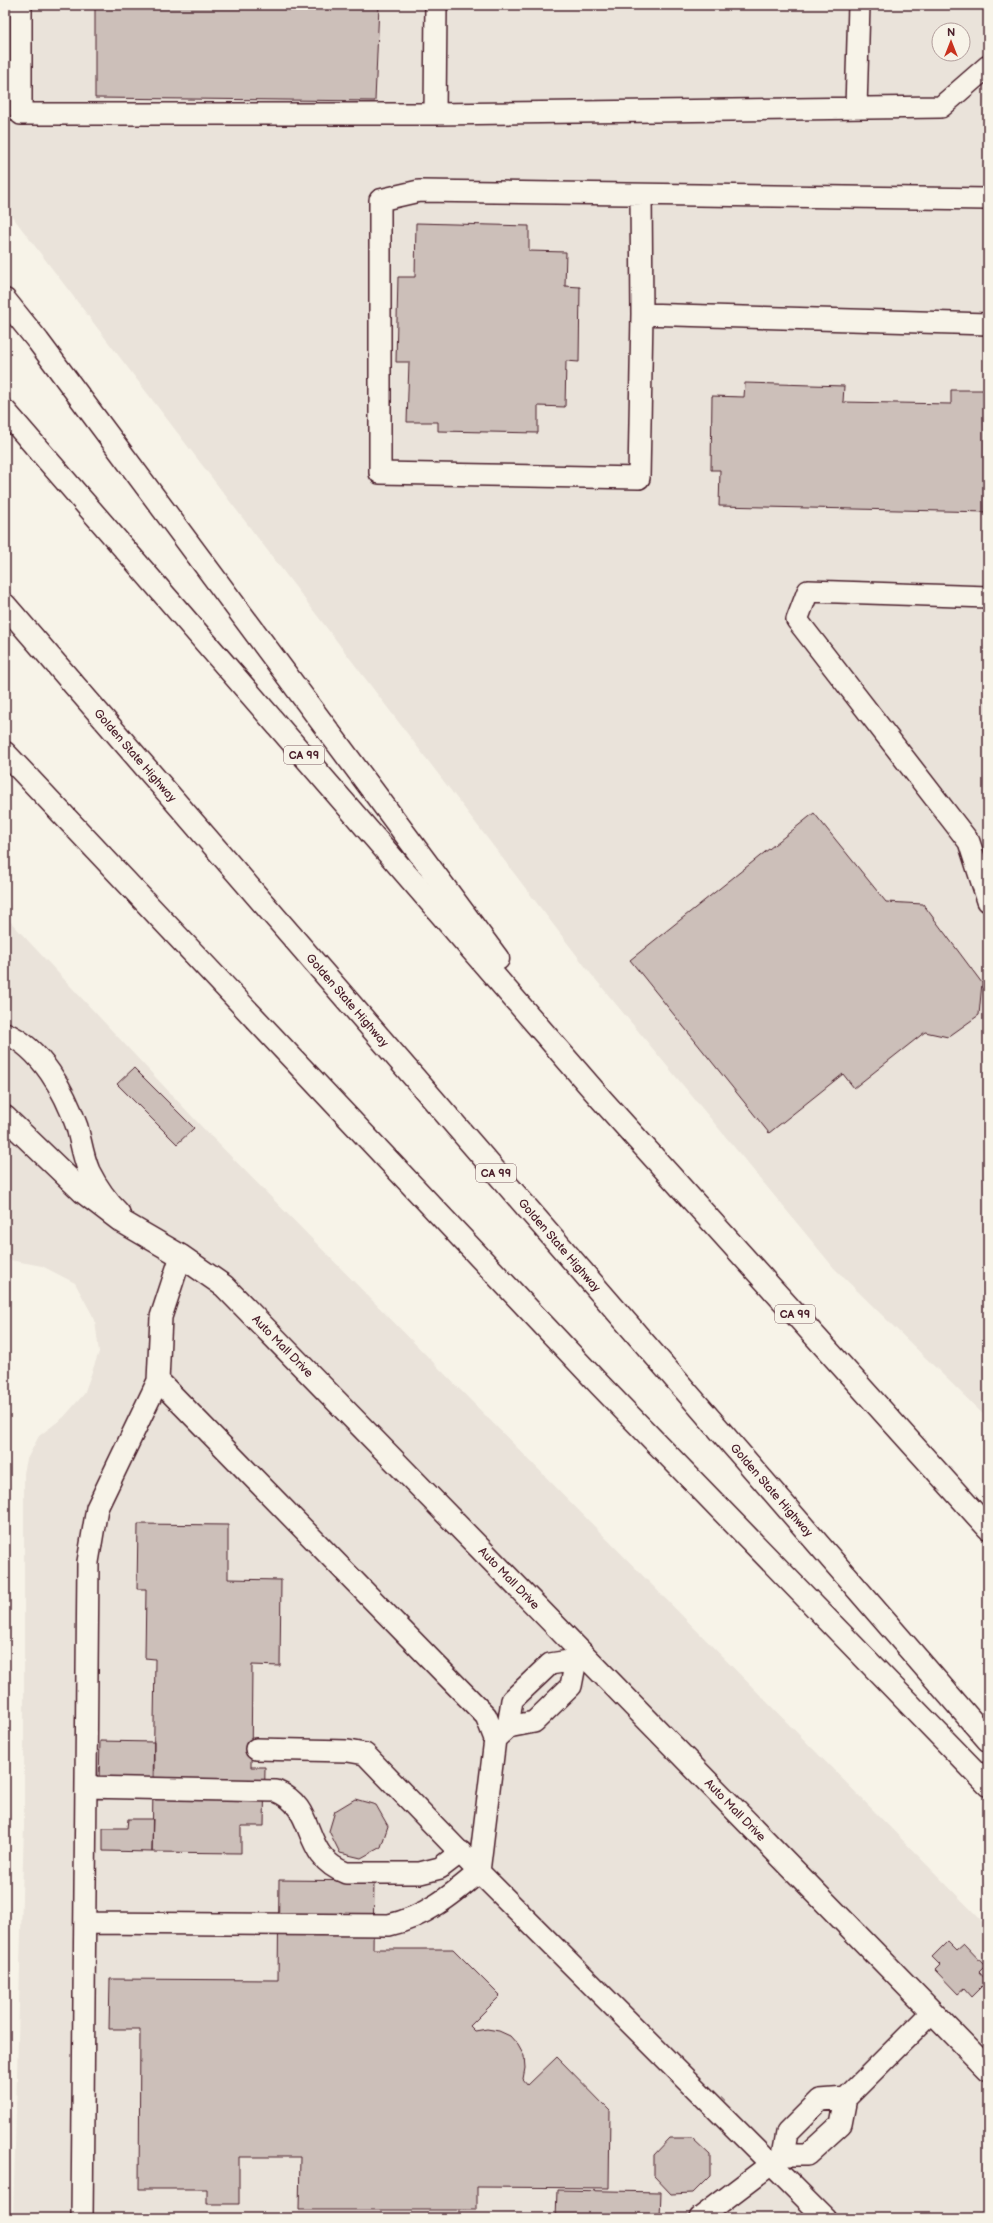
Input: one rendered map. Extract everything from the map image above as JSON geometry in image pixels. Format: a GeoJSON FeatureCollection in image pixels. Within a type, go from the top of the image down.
{"type":"FeatureCollection","features":[{"type":"Feature","properties":{"kind":"main road"},"geometry":{"type":"LineString","coordinates":[[5,300],[43,347],[602,1100]]}},
{"type":"Feature","properties":{"kind":"main road","name":"CA 99"},"geometry":{"type":"LineString","coordinates":[[5,411],[602,1100],[988,1528]]}},
{"type":"Feature","properties":{"kind":"main road","name":"Golden State Highway"},"geometry":{"type":"LineString","coordinates":[[5,605],[988,1740]]}},
{"type":"Feature","properties":{"kind":"main road"},"geometry":{"type":"LineString","coordinates":[[5,753],[589,1373],[988,1785]]}},
{"type":"Feature","properties":{"kind":"main road","name":"Auto Mall Drive"},"geometry":{"type":"LineString","coordinates":[[5,1117],[83,1192],[132,1228],[181,1256],[224,1286],[579,1656],[988,2069]]}},
{"type":"Feature","properties":{"kind":"lane"},"geometry":{"type":"LineString","coordinates":[[21,5],[21,114],[435,114],[941,107],[988,66]]}},
{"type":"Feature","properties":{"kind":"lane"},"geometry":{"type":"LineString","coordinates":[[435,114],[436,5]]}},
{"type":"Feature","properties":{"kind":"lane"},"geometry":{"type":"LineString","coordinates":[[856,108],[859,5]]}},
{"type":"Feature","properties":{"kind":"lane"},"geometry":{"type":"LineString","coordinates":[[641,195],[642,314],[639,478],[380,473],[380,200],[419,191],[988,200]]}},
{"type":"Feature","properties":{"kind":"lane"},"geometry":{"type":"LineString","coordinates":[[642,314],[988,324]]}},
{"type":"Feature","properties":{"kind":"lane"},"geometry":{"type":"LineString","coordinates":[[988,597],[808,591],[797,620],[969,842],[988,901]]}},
{"type":"Feature","properties":{"kind":"lane"},"geometry":{"type":"LineString","coordinates":[[5,1033],[14,1037],[28,1047],[58,1086],[74,1121],[88,1169],[94,1181],[111,1205],[132,1228]]}},
{"type":"Feature","properties":{"kind":"lane"},"geometry":{"type":"LineString","coordinates":[[82,2218],[88,1562],[90,1538],[97,1508],[158,1380],[161,1317],[181,1256]]}},
{"type":"Feature","properties":{"kind":"lane"},"geometry":{"type":"LineString","coordinates":[[158,1380],[502,1733]]}},
{"type":"Feature","properties":{"kind":"lane"},"geometry":{"type":"LineString","coordinates":[[502,1733],[534,1722],[571,1686],[579,1656]]}},
{"type":"Feature","properties":{"kind":"lane"},"geometry":{"type":"LineString","coordinates":[[85,1922],[389,1925],[413,1917],[432,1908],[451,1895],[479,1872],[502,1733],[512,1700],[550,1664],[579,1656]]}},
{"type":"Feature","properties":{"kind":"lane"},"geometry":{"type":"LineString","coordinates":[[256,1749],[348,1751],[365,1754],[479,1872],[778,2159],[825,2218]]}},
{"type":"Feature","properties":{"kind":"lane"},"geometry":{"type":"LineString","coordinates":[[86,1787],[276,1791],[291,1799],[298,1807],[324,1860],[336,1869],[346,1873],[420,1873],[440,1868],[460,1852]]}},
{"type":"Feature","properties":{"kind":"lane"},"geometry":{"type":"LineString","coordinates":[[700,2218],[778,2159],[807,2156],[841,2124],[846,2098],[932,2012]]}},
{"type":"Feature","properties":{"kind":"lane"},"geometry":{"type":"LineString","coordinates":[[778,2159],[786,2133],[820,2100],[846,2098]]}},
{"type":"Feature","properties":{"kind":"shaded area"},"geometry":{"type":"Polygon","coordinates":[[[5,5],[988,5],[988,1419],[834,1268],[591,974],[5,207],[5,5]]]}},
{"type":"Feature","properties":{"kind":"shaded area"},"geometry":{"type":"Polygon","coordinates":[[[5,916],[201,1126],[988,1927],[988,2218],[13,2218],[24,1825],[24,1473],[27,1459],[39,1436],[64,1417],[84,1394],[99,1352],[95,1320],[75,1283],[42,1266],[5,1259],[5,916]]]}},
{"type":"Feature","properties":{"kind":"building"},"geometry":{"type":"Polygon","coordinates":[[[95,5],[379,5],[375,101],[95,98],[95,5]]]}},
{"type":"Feature","properties":{"kind":"building"},"geometry":{"type":"Polygon","coordinates":[[[416,223],[529,226],[529,251],[566,252],[565,286],[580,287],[579,362],[566,361],[565,407],[538,406],[538,433],[438,431],[438,422],[407,422],[409,362],[396,362],[398,277],[415,277],[416,223]]]}},
{"type":"Feature","properties":{"kind":"building"},"geometry":{"type":"Polygon","coordinates":[[[745,383],[844,386],[843,402],[951,404],[951,390],[988,390],[988,512],[719,506],[720,470],[711,470],[712,396],[744,397],[745,383]]]}},
{"type":"Feature","properties":{"kind":"building"},"geometry":{"type":"Polygon","coordinates":[[[814,813],[886,902],[923,904],[982,983],[979,1015],[948,1037],[925,1032],[854,1088],[843,1074],[769,1133],[630,960],[814,813]]]}},
{"type":"Feature","properties":{"kind":"building"},"geometry":{"type":"Polygon","coordinates":[[[134,1068],[194,1128],[177,1144],[117,1084],[134,1068]]]}},
{"type":"Feature","properties":{"kind":"building"},"geometry":{"type":"Polygon","coordinates":[[[138,1524],[228,1525],[228,1579],[281,1580],[280,1666],[252,1665],[251,1767],[265,1767],[264,1826],[241,1826],[241,1853],[152,1852],[155,1659],[145,1658],[146,1589],[137,1589],[138,1524]]]}},
{"type":"Feature","properties":{"kind":"building"},"geometry":{"type":"Polygon","coordinates":[[[100,1741],[154,1742],[154,1780],[99,1779],[100,1741]]]}},
{"type":"Feature","properties":{"kind":"building"},"geometry":{"type":"Polygon","coordinates":[[[355,1799],[376,1805],[388,1826],[381,1847],[361,1858],[340,1853],[329,1831],[335,1811],[355,1799]]]}},
{"type":"Feature","properties":{"kind":"building"},"geometry":{"type":"Polygon","coordinates":[[[128,1819],[153,1819],[152,1852],[103,1851],[103,1828],[127,1828],[128,1819]]]}},
{"type":"Feature","properties":{"kind":"building"},"geometry":{"type":"Polygon","coordinates":[[[279,1880],[374,1881],[373,1949],[453,1949],[500,1996],[470,2026],[475,2031],[487,2029],[499,2031],[510,2036],[518,2045],[524,2056],[525,2068],[523,2079],[528,2085],[557,2057],[610,2111],[609,2188],[477,2187],[477,2210],[299,2210],[300,2157],[239,2157],[239,2204],[207,2204],[207,2189],[139,2189],[140,2029],[109,2029],[110,1979],[278,1980],[279,1880]]]}},
{"type":"Feature","properties":{"kind":"building"},"geometry":{"type":"Polygon","coordinates":[[[947,1942],[956,1951],[964,1944],[985,1966],[979,1972],[987,1981],[971,1997],[964,1989],[958,1994],[935,1970],[940,1965],[932,1957],[947,1942]]]}},
{"type":"Feature","properties":{"kind":"building"},"geometry":{"type":"Polygon","coordinates":[[[670,2138],[692,2138],[710,2155],[710,2176],[693,2193],[671,2194],[654,2176],[654,2155],[670,2138]]]}},
{"type":"Feature","properties":{"kind":"building"},"geometry":{"type":"Polygon","coordinates":[[[557,2190],[661,2192],[660,2218],[556,2218],[557,2190]]]}}]}
